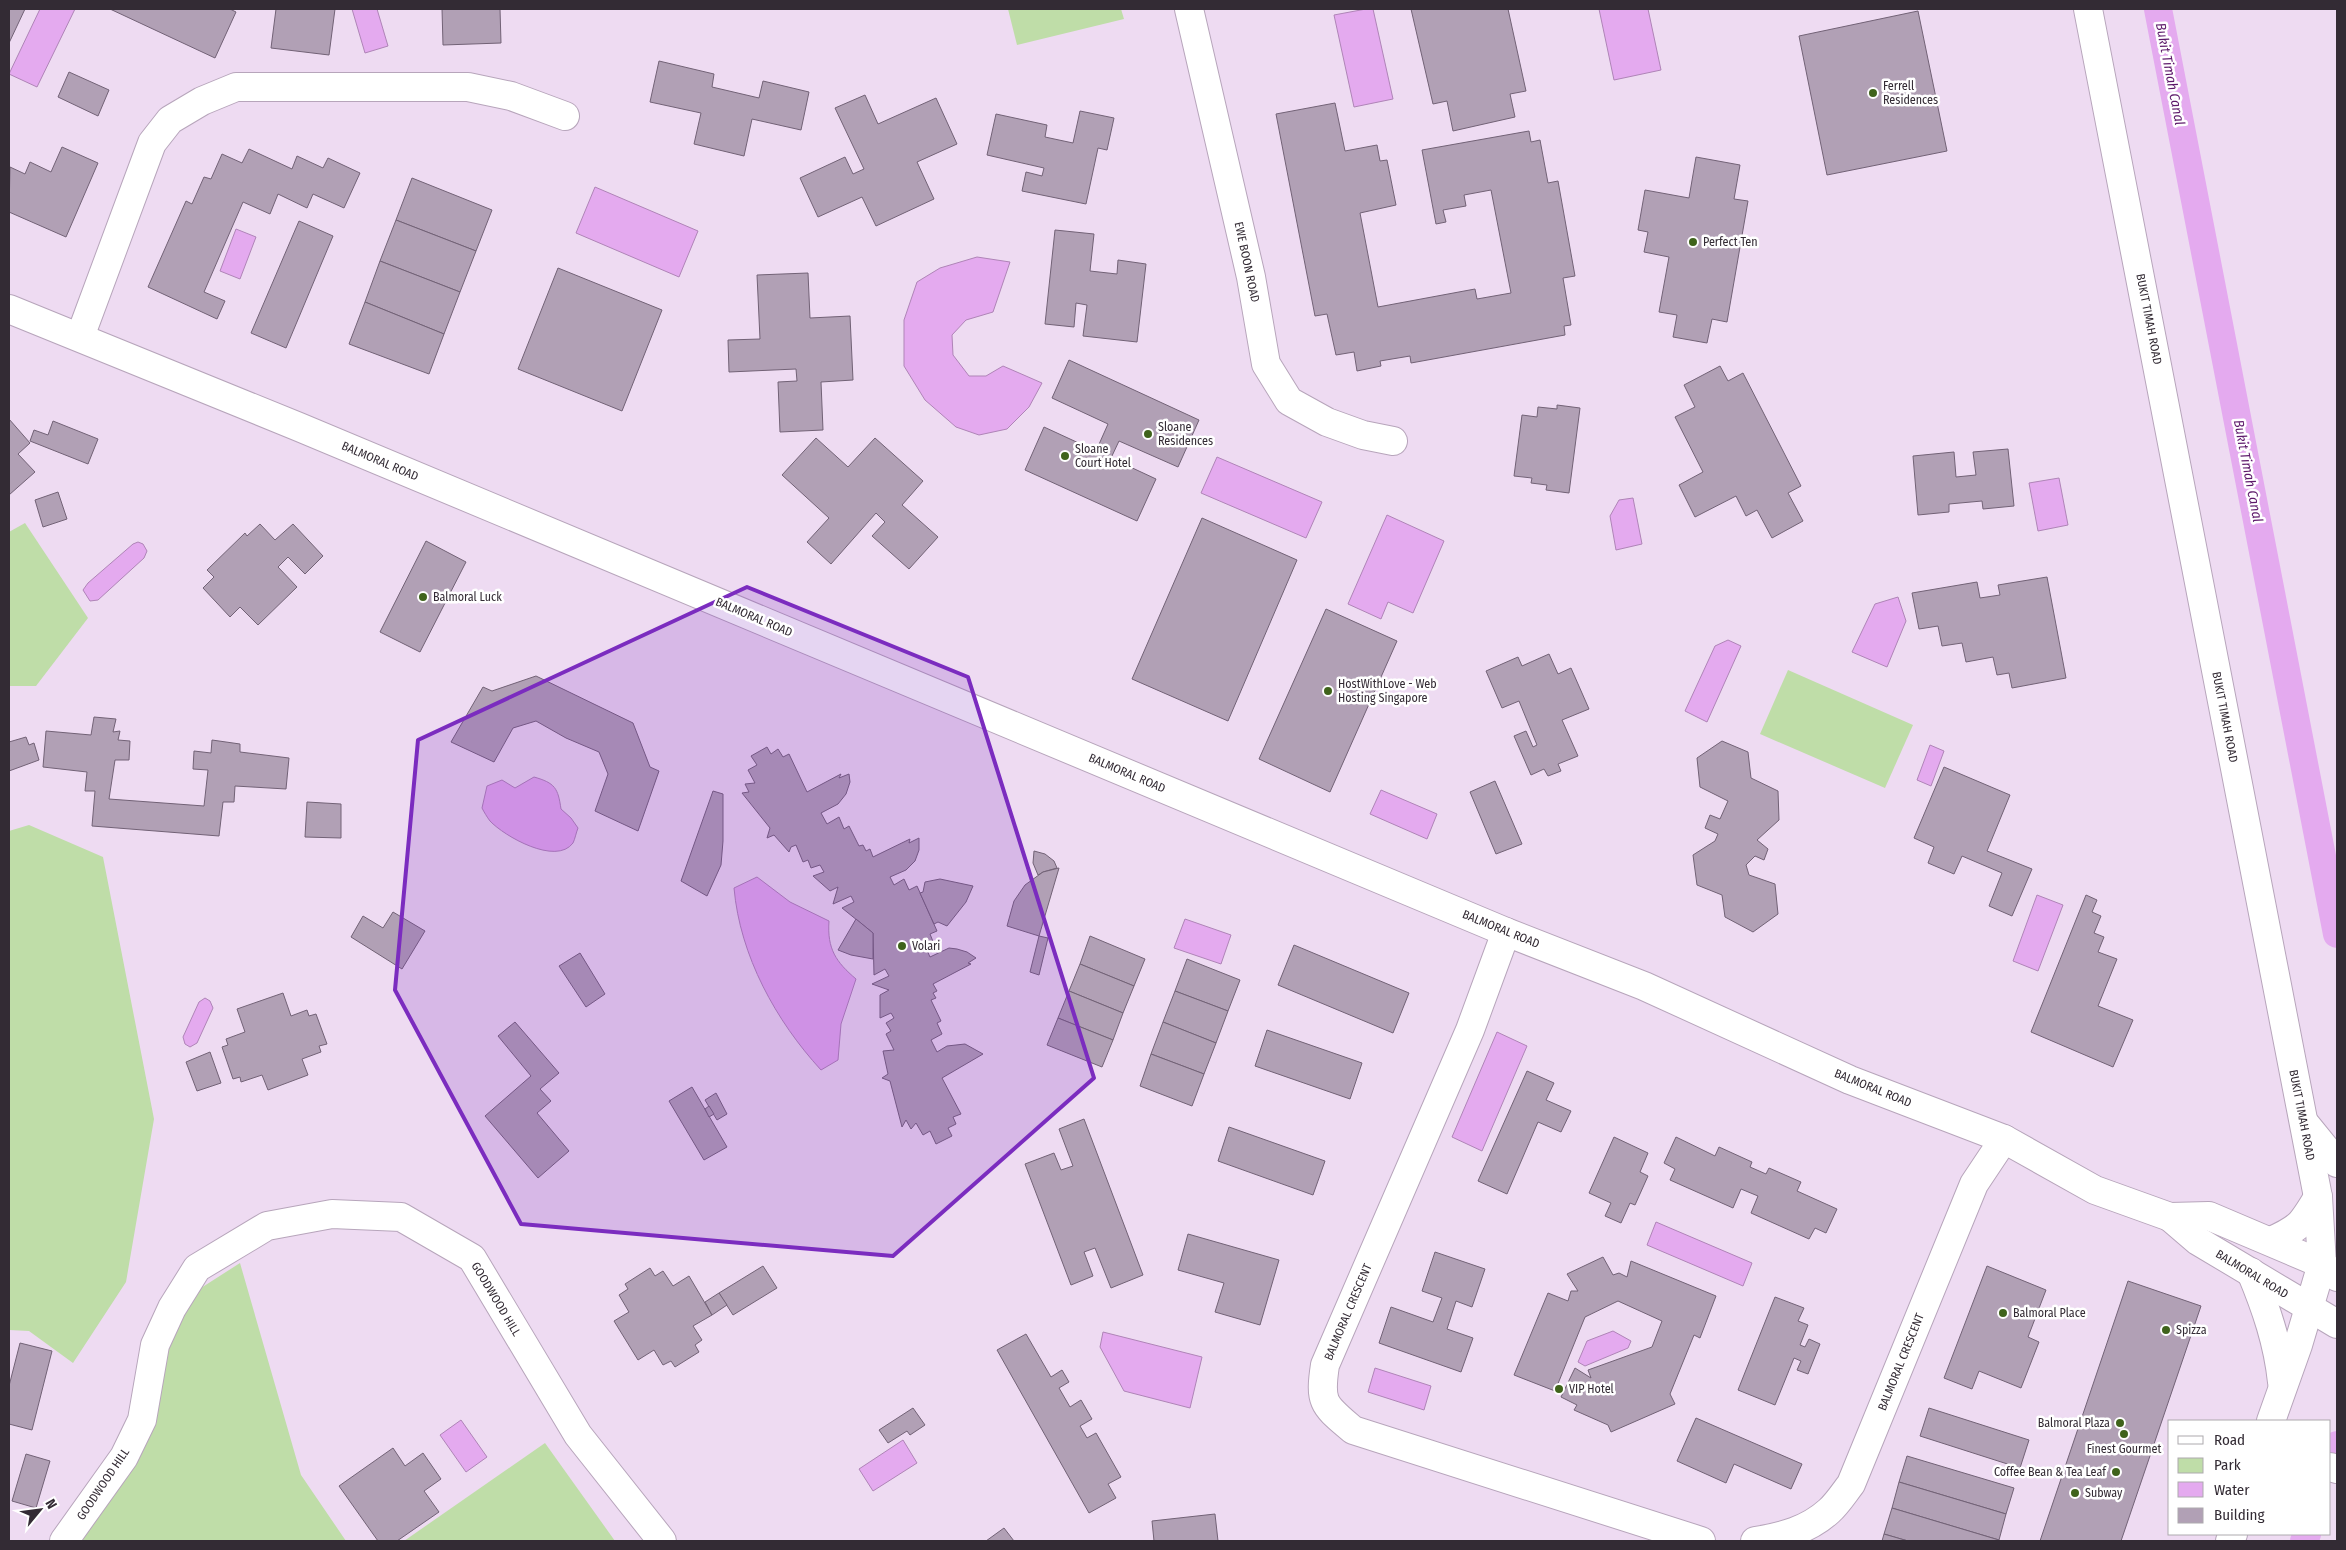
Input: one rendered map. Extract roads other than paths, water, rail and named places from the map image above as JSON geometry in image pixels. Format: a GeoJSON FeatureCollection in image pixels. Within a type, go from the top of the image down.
{"type":"FeatureCollection","features":[{"type":"Feature","properties":{"kind":"main road","name":"EWE BOON ROAD"},"geometry":{"type":"LineString","coordinates":[[1190,9],[1251,278],[1266,364],[1289,402],[1327,422],[1363,435],[1393,441]]}},
{"type":"Feature","properties":{"kind":"main road","name":"BUKIT TIMAH ROAD"},"geometry":{"type":"LineString","coordinates":[[2088,9],[2318,1197],[2330,1271],[2309,1308],[2271,1420]]}},
{"type":"Feature","properties":{"kind":"main road"},"geometry":{"type":"LineString","coordinates":[[80,337],[152,143],[170,120],[202,101],[236,87],[468,87],[510,96],[565,116]]}},
{"type":"Feature","properties":{"kind":"main road","name":"BALMORAL ROAD"},"geometry":{"type":"LineString","coordinates":[[9,309],[1506,932],[1644,986],[1850,1080],[2004,1139],[2095,1190],[2170,1217],[2198,1241],[2337,1324]]}},
{"type":"Feature","properties":{"kind":"main road","name":"BALMORAL CRESCENT"},"geometry":{"type":"LineString","coordinates":[[1506,932],[1470,1030],[1325,1365],[1322,1388],[1326,1405],[1353,1430],[1491,1473],[1616,1516],[1701,1541]]}},
{"type":"Feature","properties":{"kind":"main road"},"geometry":{"type":"LineString","coordinates":[[2303,1120],[2337,1164]]}},
{"type":"Feature","properties":{"kind":"main road","name":"BALMORAL CRESCENT"},"geometry":{"type":"LineString","coordinates":[[1755,1541],[1776,1538],[1804,1528],[1829,1511],[1851,1484],[1974,1184],[2004,1139]]}},
{"type":"Feature","properties":{"kind":"main road"},"geometry":{"type":"LineString","coordinates":[[2272,1241],[2302,1225],[2318,1197]]}},
{"type":"Feature","properties":{"kind":"main road","name":"GOODWOOD HILL"},"geometry":{"type":"LineString","coordinates":[[64,1541],[124,1457],[142,1420],[155,1345],[172,1308],[197,1268],[267,1226],[332,1214],[401,1217],[472,1258],[578,1435],[662,1541]]}},
{"type":"Feature","properties":{"kind":"main road","name":"BALMORAL ROAD"},"geometry":{"type":"LineString","coordinates":[[2170,1217],[2209,1216],[2272,1241],[2330,1271]]}},
{"type":"Feature","properties":{"kind":"main road"},"geometry":{"type":"LineString","coordinates":[[2251,1272],[2267,1311],[2279,1354],[2283,1389]]}},
{"type":"Feature","properties":{"kind":"water"},"geometry":{"type":"Polygon","coordinates":[[[40,9],[75,9],[37,87],[9,74],[40,9]]]}},
{"type":"Feature","properties":{"kind":"water"},"geometry":{"type":"Polygon","coordinates":[[[352,9],[377,9],[388,46],[365,53],[352,9]]]}},
{"type":"Feature","properties":{"kind":"water"},"geometry":{"type":"Polygon","coordinates":[[[1373,9],[1393,99],[1354,107],[1334,15],[1373,9]]]}},
{"type":"Feature","properties":{"kind":"water"},"geometry":{"type":"Polygon","coordinates":[[[1599,9],[1648,9],[1661,70],[1614,80],[1599,9]]]}},
{"type":"Feature","properties":{"kind":"water"},"geometry":{"type":"Polygon","coordinates":[[[595,187],[698,231],[679,277],[576,233],[595,187]]]}},
{"type":"Feature","properties":{"kind":"water"},"geometry":{"type":"Polygon","coordinates":[[[236,229],[256,237],[240,279],[220,271],[236,229]]]}},
{"type":"Feature","properties":{"kind":"water"},"geometry":{"type":"Polygon","coordinates":[[[977,257],[1010,262],[993,312],[966,320],[952,335],[953,355],[969,376],[986,376],[1003,366],[1042,383],[1029,407],[1007,429],[979,435],[956,427],[925,400],[904,366],[904,320],[917,282],[940,268],[977,257]]]}},
{"type":"Feature","properties":{"kind":"water"},"geometry":{"type":"Polygon","coordinates":[[[1217,457],[1322,502],[1306,538],[1201,493],[1217,457]]]}},
{"type":"Feature","properties":{"kind":"water"},"geometry":{"type":"Polygon","coordinates":[[[2059,478],[2068,525],[2038,531],[2029,483],[2059,478]]]}},
{"type":"Feature","properties":{"kind":"water"},"geometry":{"type":"Polygon","coordinates":[[[1633,498],[1642,544],[1616,550],[1610,516],[1619,500],[1633,498]]]}},
{"type":"Feature","properties":{"kind":"water"},"geometry":{"type":"Polygon","coordinates":[[[1387,515],[1444,541],[1413,613],[1388,602],[1381,619],[1348,604],[1387,515]]]}},
{"type":"Feature","properties":{"kind":"water"},"geometry":{"type":"Polygon","coordinates":[[[138,542],[143,544],[147,551],[144,558],[98,600],[90,601],[83,590],[88,583],[133,544],[138,542]]]}},
{"type":"Feature","properties":{"kind":"water"},"geometry":{"type":"Polygon","coordinates":[[[1898,597],[1906,621],[1887,667],[1852,652],[1875,604],[1898,597]]]}},
{"type":"Feature","properties":{"kind":"water"},"geometry":{"type":"Polygon","coordinates":[[[1728,640],[1741,646],[1707,722],[1685,711],[1715,646],[1728,640]]]}},
{"type":"Feature","properties":{"kind":"water"},"geometry":{"type":"Polygon","coordinates":[[[1930,745],[1944,751],[1931,786],[1917,780],[1930,745]]]}},
{"type":"Feature","properties":{"kind":"water"},"geometry":{"type":"Polygon","coordinates":[[[534,777],[554,787],[557,791],[561,809],[578,828],[573,843],[565,849],[555,851],[543,850],[518,841],[490,821],[482,808],[487,786],[502,780],[515,788],[534,777]]]}},
{"type":"Feature","properties":{"kind":"water"},"geometry":{"type":"Polygon","coordinates":[[[1381,790],[1437,814],[1427,839],[1370,814],[1381,790]]]}},
{"type":"Feature","properties":{"kind":"water"},"geometry":{"type":"Polygon","coordinates":[[[757,877],[790,902],[829,921],[831,947],[834,954],[843,967],[856,979],[841,1024],[838,1060],[821,1070],[775,1009],[752,963],[738,913],[734,888],[757,877]]]}},
{"type":"Feature","properties":{"kind":"water"},"geometry":{"type":"Polygon","coordinates":[[[2037,895],[2063,905],[2038,971],[2013,961],[2037,895]]]}},
{"type":"Feature","properties":{"kind":"water"},"geometry":{"type":"Polygon","coordinates":[[[1185,919],[1231,935],[1221,964],[1174,948],[1185,919]]]}},
{"type":"Feature","properties":{"kind":"water"},"geometry":{"type":"Polygon","coordinates":[[[205,998],[210,1001],[213,1008],[197,1043],[190,1047],[185,1044],[183,1037],[199,1002],[205,998]]]}},
{"type":"Feature","properties":{"kind":"water"},"geometry":{"type":"Polygon","coordinates":[[[1497,1032],[1527,1046],[1482,1151],[1452,1137],[1497,1032]]]}},
{"type":"Feature","properties":{"kind":"water"},"geometry":{"type":"Polygon","coordinates":[[[1656,1222],[1752,1263],[1743,1286],[1647,1245],[1656,1222]]]}},
{"type":"Feature","properties":{"kind":"water"},"geometry":{"type":"Polygon","coordinates":[[[1613,1331],[1631,1341],[1628,1348],[1585,1366],[1578,1362],[1587,1341],[1613,1331]]]}},
{"type":"Feature","properties":{"kind":"water"},"geometry":{"type":"Polygon","coordinates":[[[1103,1332],[1202,1357],[1190,1408],[1124,1391],[1100,1347],[1103,1332]]]}},
{"type":"Feature","properties":{"kind":"water"},"geometry":{"type":"Polygon","coordinates":[[[1375,1368],[1431,1386],[1424,1410],[1368,1392],[1375,1368]]]}},
{"type":"Feature","properties":{"kind":"water"},"geometry":{"type":"Polygon","coordinates":[[[461,1420],[487,1457],[466,1472],[440,1435],[461,1420]]]}},
{"type":"Feature","properties":{"kind":"water"},"geometry":{"type":"Polygon","coordinates":[[[903,1440],[917,1463],[873,1491],[859,1469],[903,1440]]]}},
{"type":"Feature","properties":{"kind":"waterway","name":"Bukit Timah Canal"},"geometry":{"type":"LineString","coordinates":[[2158,9],[2337,934]]}},
{"type":"Feature","properties":{"kind":"waterway","name":"Bukit Timah Canal"},"geometry":{"type":"LineString","coordinates":[[2331,1463],[2337,1445]]}},
{"type":"Feature","properties":{"kind":"waterway","name":"Bukit Timah Canal"},"geometry":{"type":"LineString","coordinates":[[2304,1541],[2307,1535]]}},
{"type":"Feature","properties":{"kind":"place","name":"Ferrell Residences"},"geometry":{"type":"Point","coordinates":[1873,93]}},
{"type":"Feature","properties":{"kind":"place","name":"Perfect Ten"},"geometry":{"type":"Point","coordinates":[1693,242]}},
{"type":"Feature","properties":{"kind":"place","name":"Sloane Residences"},"geometry":{"type":"Point","coordinates":[1148,434]}},
{"type":"Feature","properties":{"kind":"place","name":"Sloane Court Hotel"},"geometry":{"type":"Point","coordinates":[1065,456]}},
{"type":"Feature","properties":{"kind":"place","name":"Balmoral Luck"},"geometry":{"type":"Point","coordinates":[423,597]}},
{"type":"Feature","properties":{"kind":"place","name":"HostWithLove - Web Hosting Singapore"},"geometry":{"type":"Point","coordinates":[1328,691]}},
{"type":"Feature","properties":{"kind":"place","name":"Volari"},"geometry":{"type":"Point","coordinates":[902,946]}},
{"type":"Feature","properties":{"kind":"place","name":"Balmoral Place"},"geometry":{"type":"Point","coordinates":[2003,1313]}},
{"type":"Feature","properties":{"kind":"place","name":"Spizza"},"geometry":{"type":"Point","coordinates":[2166,1330]}},
{"type":"Feature","properties":{"kind":"place","name":"VIP Hotel"},"geometry":{"type":"Point","coordinates":[1559,1389]}},
{"type":"Feature","properties":{"kind":"place","name":"Balmoral Plaza"},"geometry":{"type":"Point","coordinates":[2120,1423]}},
{"type":"Feature","properties":{"kind":"place","name":"Finest Gourmet"},"geometry":{"type":"Point","coordinates":[2124,1434]}},
{"type":"Feature","properties":{"kind":"place","name":"Coffee Bean & Tea Leaf"},"geometry":{"type":"Point","coordinates":[2116,1472]}},
{"type":"Feature","properties":{"kind":"place","name":"Subway"},"geometry":{"type":"Point","coordinates":[2075,1493]}}]}
